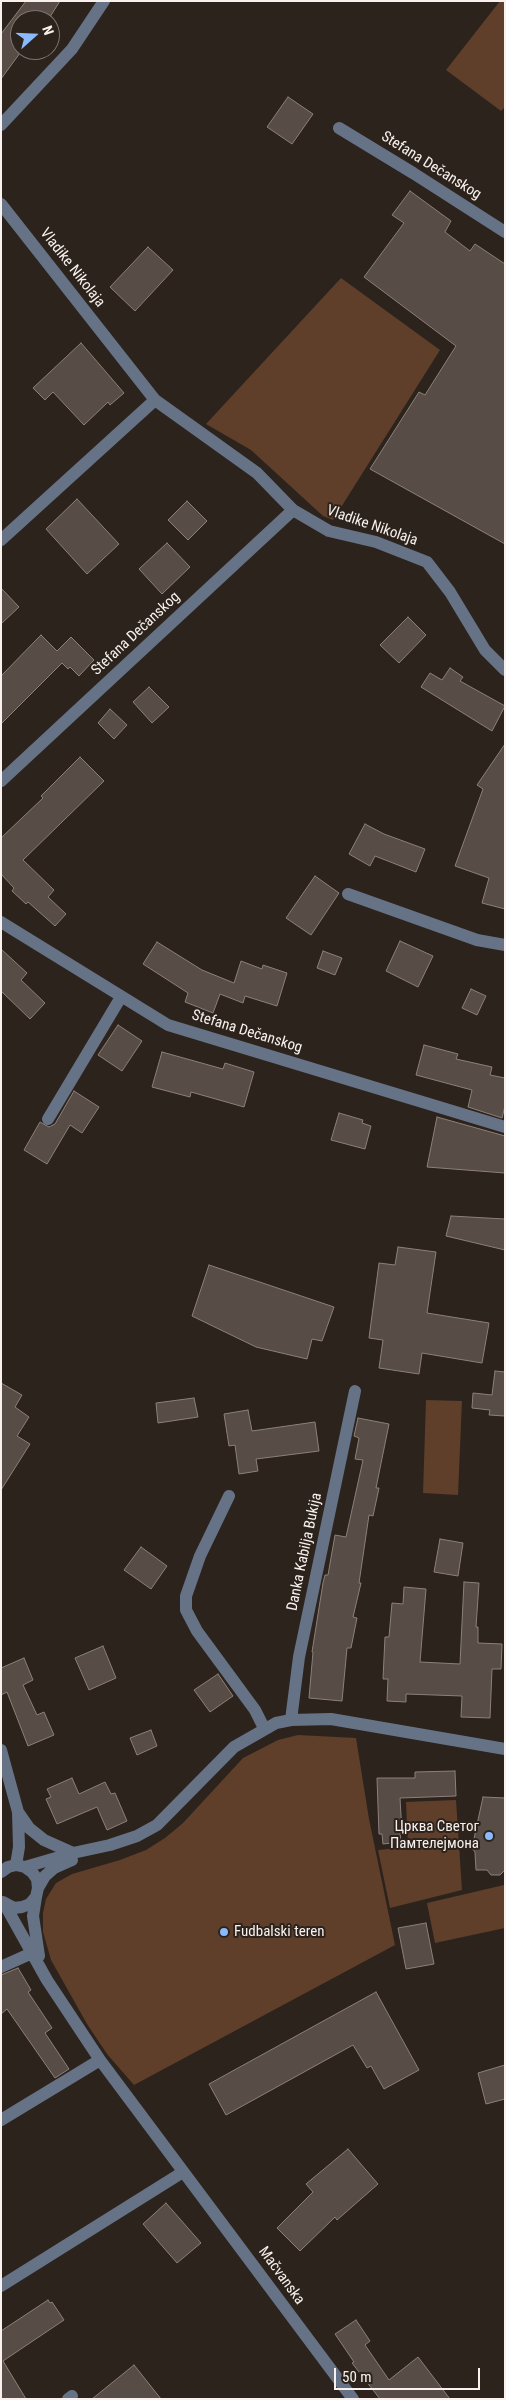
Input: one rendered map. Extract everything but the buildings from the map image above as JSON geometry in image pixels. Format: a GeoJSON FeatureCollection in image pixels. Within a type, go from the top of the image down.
{"type":"FeatureCollection","features":[{"type":"Feature","properties":{"kind":"street"},"geometry":{"type":"LineString","coordinates":[[1,125],[72,49],[104,1]]}},
{"type":"Feature","properties":{"kind":"street","name":"Stefana Dečanskog"},"geometry":{"type":"LineString","coordinates":[[338,128],[413,172],[505,232]]}},
{"type":"Feature","properties":{"kind":"street","name":"Vladike Nikolaja"},"geometry":{"type":"LineString","coordinates":[[1,204],[155,400],[256,473],[293,510],[330,531],[376,542],[427,562],[450,592],[485,650],[505,670]]}},
{"type":"Feature","properties":{"kind":"street"},"geometry":{"type":"LineString","coordinates":[[1,540],[155,400]]}},
{"type":"Feature","properties":{"kind":"street","name":"Stefana Dečanskog"},"geometry":{"type":"LineString","coordinates":[[1,781],[293,510]]}},
{"type":"Feature","properties":{"kind":"street"},"geometry":{"type":"LineString","coordinates":[[348,894],[477,940],[505,945]]}},
{"type":"Feature","properties":{"kind":"street","name":"Stefana Dečanskog"},"geometry":{"type":"LineString","coordinates":[[1,922],[168,1025],[505,1127]]}},
{"type":"Feature","properties":{"kind":"street"},"geometry":{"type":"LineString","coordinates":[[48,1120],[121,997]]}},
{"type":"Feature","properties":{"kind":"street","name":"Danka Kabilja Bukija"},"geometry":{"type":"LineString","coordinates":[[291,1720],[299,1657],[355,1391]]}},
{"type":"Feature","properties":{"kind":"street"},"geometry":{"type":"LineString","coordinates":[[229,1496],[200,1556],[186,1596],[186,1610],[197,1632],[255,1710],[264,1728]]}},
{"type":"Feature","properties":{"kind":"street"},"geometry":{"type":"LineString","coordinates":[[10,1868],[95,1849],[137,1836],[157,1825],[234,1747],[264,1728],[291,1720],[331,1720],[505,1749]]}},
{"type":"Feature","properties":{"kind":"street"},"geometry":{"type":"LineString","coordinates":[[1,1750],[18,1812],[20,1847],[10,1868]]}},
{"type":"Feature","properties":{"kind":"street"},"geometry":{"type":"LineString","coordinates":[[18,1812],[29,1828],[44,1840],[73,1853]]}},
{"type":"Feature","properties":{"kind":"street"},"geometry":{"type":"LineString","coordinates":[[3,1903],[14,1908],[30,1904],[45,1876],[54,1868],[95,1849]]}},
{"type":"Feature","properties":{"kind":"street"},"geometry":{"type":"LineString","coordinates":[[10,1868],[32,1872],[37,1879],[34,1928],[41,1971]]}},
{"type":"Feature","properties":{"kind":"street","name":"Mačvanska"},"geometry":{"type":"LineString","coordinates":[[3,1903],[41,1971],[100,2060],[353,2399]]}},
{"type":"Feature","properties":{"kind":"street"},"geometry":{"type":"LineString","coordinates":[[1,1967],[32,1953]]}},
{"type":"Feature","properties":{"kind":"street"},"geometry":{"type":"LineString","coordinates":[[1,2120],[100,2060]]}},
{"type":"Feature","properties":{"kind":"street"},"geometry":{"type":"LineString","coordinates":[[1,2286],[183,2172]]}},
{"type":"Feature","properties":{"kind":"shaded area"},"geometry":{"type":"Polygon","coordinates":[[[500,1],[505,1],[505,107],[501,111],[446,70],[500,1]]]}},
{"type":"Feature","properties":{"kind":"shaded area"},"geometry":{"type":"Polygon","coordinates":[[[341,278],[440,350],[333,520],[323,516],[251,450],[206,424],[341,278]]]}},
{"type":"Feature","properties":{"kind":"shaded area"},"geometry":{"type":"Polygon","coordinates":[[[426,1400],[462,1401],[458,1495],[423,1493],[426,1400]]]}},
{"type":"Feature","properties":{"kind":"shaded area","name":"Fudbalski teren"},"geometry":{"type":"Polygon","coordinates":[[[298,1735],[356,1738],[369,1819],[395,1945],[134,2085],[107,2054],[87,2024],[51,1960],[43,1932],[43,1913],[46,1899],[56,1883],[72,1874],[146,1850],[165,1838],[183,1823],[243,1758],[278,1740],[298,1735]]]}},
{"type":"Feature","properties":{"kind":"shaded area"},"geometry":{"type":"Polygon","coordinates":[[[456,1800],[462,1890],[390,1908],[378,1850],[408,1847],[406,1802],[456,1800]]]}},
{"type":"Feature","properties":{"kind":"shaded area"},"geometry":{"type":"Polygon","coordinates":[[[504,1885],[505,1928],[435,1943],[427,1903],[504,1885]]]}},
{"type":"Feature","properties":{"kind":"place","name":"Црква Светог Памтелејмона"},"geometry":{"type":"Point","coordinates":[489,1836]}},
{"type":"Feature","properties":{"kind":"place","name":"Fudbalski teren"},"geometry":{"type":"Point","coordinates":[224,1932]}}]}
